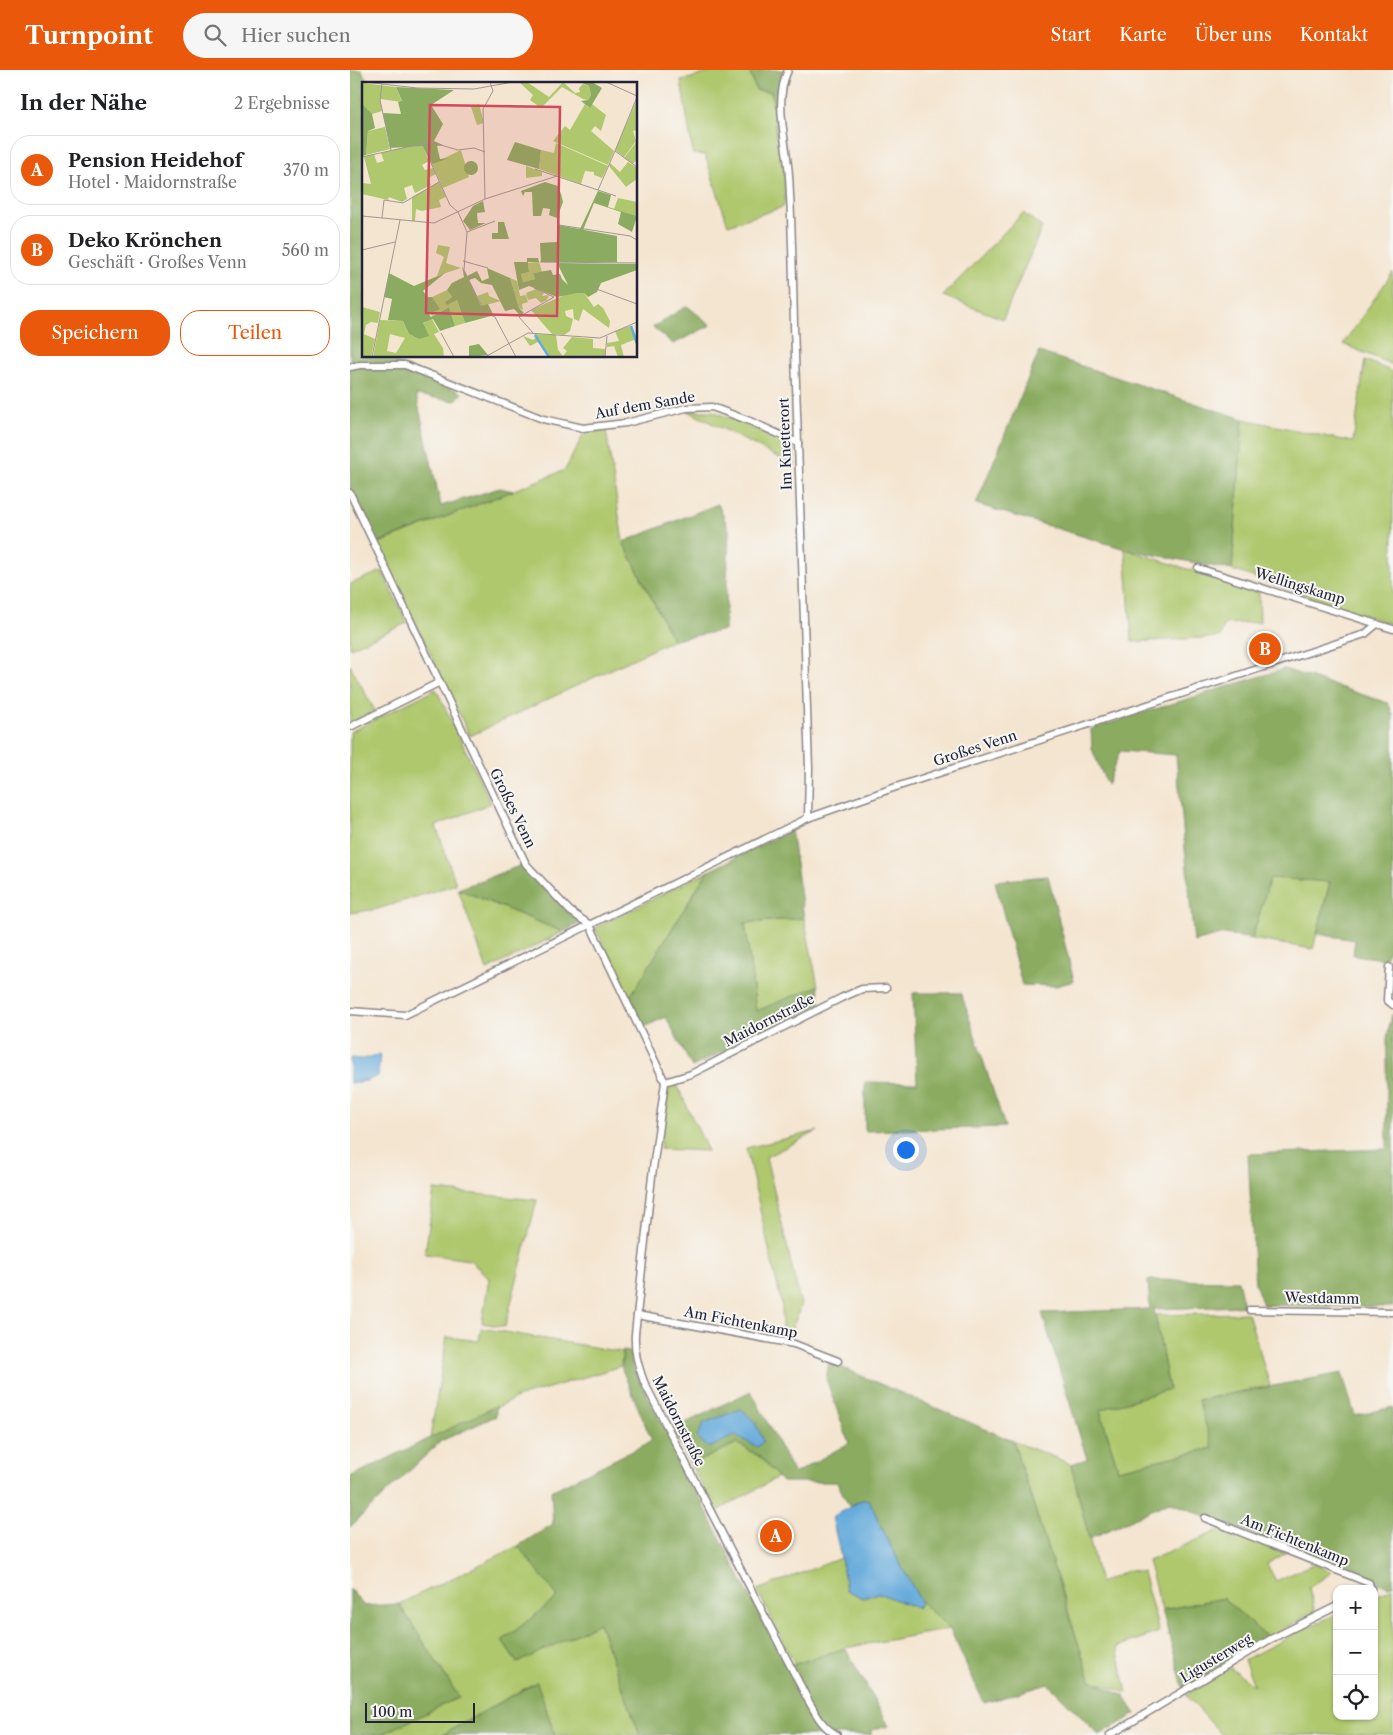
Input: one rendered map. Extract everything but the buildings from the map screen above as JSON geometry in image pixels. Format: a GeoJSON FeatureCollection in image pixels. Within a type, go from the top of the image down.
{"type":"FeatureCollection","features":[{"type":"Feature","properties":{"kind":"street","name":"Im Knetterort"},"geometry":{"type":"LineString","coordinates":[[788,70],[781,94],[789,174],[793,254],[808,758],[808,818]]}},
{"type":"Feature","properties":{"kind":"street","name":"Auf dem Sande"},"geometry":{"type":"LineString","coordinates":[[350,367],[360,365],[405,365],[543,419],[583,428],[626,423],[686,408],[712,407],[750,421],[798,443]]}},
{"type":"Feature","properties":{"kind":"street","name":"Großes Venn"},"geometry":{"type":"LineString","coordinates":[[350,493],[526,864],[570,910],[590,925]]}},
{"type":"Feature","properties":{"kind":"street","name":"Wellingskamp"},"geometry":{"type":"LineString","coordinates":[[1198,568],[1393,629]]}},
{"type":"Feature","properties":{"kind":"street","name":"Großes Venn"},"geometry":{"type":"LineString","coordinates":[[350,1011],[406,1015],[808,818],[1365,634],[1377,624]]}},
{"type":"Feature","properties":{"kind":"street"},"geometry":{"type":"LineString","coordinates":[[350,727],[440,682]]}},
{"type":"Feature","properties":{"kind":"street"},"geometry":{"type":"LineString","coordinates":[[590,925],[665,1082]]}},
{"type":"Feature","properties":{"kind":"street"},"geometry":{"type":"LineString","coordinates":[[1389,967],[1387,1000],[1393,1005]]}},
{"type":"Feature","properties":{"kind":"street","name":"Maidornstraße"},"geometry":{"type":"LineString","coordinates":[[837,1735],[829,1731],[822,1723],[808,1700],[644,1382],[634,1348],[652,1176],[665,1082],[690,1074],[862,989],[886,988]]}},
{"type":"Feature","properties":{"kind":"street","name":"Westdamm"},"geometry":{"type":"LineString","coordinates":[[1250,1310],[1393,1312]]}},
{"type":"Feature","properties":{"kind":"street","name":"Am Fichtenkamp"},"geometry":{"type":"LineString","coordinates":[[637,1315],[794,1344],[838,1361]]}},
{"type":"Feature","properties":{"kind":"street","name":"Am Fichtenkamp"},"geometry":{"type":"LineString","coordinates":[[1205,1518],[1369,1583],[1370,1585]]}},
{"type":"Feature","properties":{"kind":"street","name":"Ligusterweg"},"geometry":{"type":"LineString","coordinates":[[1110,1735],[1269,1640],[1333,1608]]}},
{"type":"Feature","properties":{"kind":"green space"},"geometry":{"type":"Polygon","coordinates":[[[350,70],[361,70],[369,82],[362,82],[362,358],[387,358],[462,393],[455,401],[416,395],[441,506],[500,488],[513,491],[377,543],[350,491],[350,70]]]}},
{"type":"Feature","properties":{"kind":"green space"},"geometry":{"type":"Polygon","coordinates":[[[718,70],[749,70],[756,90],[772,92],[776,137],[781,146],[785,180],[785,203],[783,207],[728,225],[705,155],[693,154],[681,81],[718,70]]]}},
{"type":"Feature","properties":{"kind":"green space"},"geometry":{"type":"Polygon","coordinates":[[[749,70],[783,70],[777,95],[780,134],[776,137],[772,92],[756,90],[749,70]]]}},
{"type":"Feature","properties":{"kind":"green space"},"geometry":{"type":"Polygon","coordinates":[[[1023,213],[1042,227],[1003,319],[943,296],[1023,213]]]}},
{"type":"Feature","properties":{"kind":"green space"},"geometry":{"type":"Polygon","coordinates":[[[1393,272],[1393,365],[1343,344],[1393,272]]]}},
{"type":"Feature","properties":{"kind":"green space"},"geometry":{"type":"Polygon","coordinates":[[[687,306],[711,325],[673,344],[653,327],[687,306]]]}},
{"type":"Feature","properties":{"kind":"green space"},"geometry":{"type":"Polygon","coordinates":[[[1039,352],[1243,419],[1232,570],[1125,549],[976,504],[1039,352]]]}},
{"type":"Feature","properties":{"kind":"green space"},"geometry":{"type":"Polygon","coordinates":[[[1365,360],[1393,372],[1393,625],[1232,570],[1243,419],[1353,442],[1365,360]]]}},
{"type":"Feature","properties":{"kind":"green space"},"geometry":{"type":"Polygon","coordinates":[[[688,411],[712,411],[793,447],[795,466],[688,411]]]}},
{"type":"Feature","properties":{"kind":"green space"},"geometry":{"type":"Polygon","coordinates":[[[606,430],[623,542],[673,640],[470,736],[377,544],[565,470],[584,433],[606,430]]]}},
{"type":"Feature","properties":{"kind":"green space"},"geometry":{"type":"Polygon","coordinates":[[[718,504],[729,530],[725,630],[673,640],[623,542],[718,504]]]}},
{"type":"Feature","properties":{"kind":"green space"},"geometry":{"type":"Polygon","coordinates":[[[1125,549],[1259,592],[1260,622],[1224,624],[1220,637],[1132,642],[1125,549]]]}},
{"type":"Feature","properties":{"kind":"green space"},"geometry":{"type":"Polygon","coordinates":[[[382,571],[407,623],[350,648],[350,584],[382,571]]]}},
{"type":"Feature","properties":{"kind":"green space"},"geometry":{"type":"Polygon","coordinates":[[[350,665],[375,711],[350,723],[350,665]]]}},
{"type":"Feature","properties":{"kind":"green space"},"geometry":{"type":"Polygon","coordinates":[[[1284,669],[1388,703],[1393,715],[1393,943],[1384,959],[1353,955],[1355,940],[1317,934],[1330,882],[1270,878],[1252,939],[1224,934],[1194,942],[1176,755],[1120,751],[1107,785],[1092,749],[1091,729],[1284,669]]]}},
{"type":"Feature","properties":{"kind":"green space"},"geometry":{"type":"Polygon","coordinates":[[[436,689],[491,803],[436,826],[456,884],[378,909],[350,913],[350,732],[436,689]]]}},
{"type":"Feature","properties":{"kind":"green space"},"geometry":{"type":"Polygon","coordinates":[[[791,830],[804,918],[745,923],[756,1011],[818,986],[820,1004],[692,1067],[666,1017],[644,1027],[630,997],[707,872],[791,830]]]}},
{"type":"Feature","properties":{"kind":"green space"},"geometry":{"type":"Polygon","coordinates":[[[522,865],[580,923],[563,932],[458,889],[522,865]]]}},
{"type":"Feature","properties":{"kind":"green space"},"geometry":{"type":"Polygon","coordinates":[[[707,872],[630,997],[595,928],[707,872]]]}},
{"type":"Feature","properties":{"kind":"green space"},"geometry":{"type":"Polygon","coordinates":[[[1048,876],[1074,981],[1056,986],[1022,985],[995,881],[1048,876]]]}},
{"type":"Feature","properties":{"kind":"green space"},"geometry":{"type":"Polygon","coordinates":[[[1270,877],[1330,882],[1313,949],[1252,939],[1270,877]]]}},
{"type":"Feature","properties":{"kind":"green space"},"geometry":{"type":"Polygon","coordinates":[[[458,889],[563,932],[487,970],[458,889]]]}},
{"type":"Feature","properties":{"kind":"green space"},"geometry":{"type":"Polygon","coordinates":[[[804,918],[818,986],[756,1012],[745,923],[804,918]]]}},
{"type":"Feature","properties":{"kind":"green space"},"geometry":{"type":"Polygon","coordinates":[[[913,993],[961,993],[1005,1127],[865,1131],[865,1082],[917,1083],[913,993]]]}},
{"type":"Feature","properties":{"kind":"green space"},"geometry":{"type":"Polygon","coordinates":[[[1392,1014],[1393,1307],[1263,1305],[1255,1284],[1248,1154],[1387,1149],[1387,1038],[1392,1014]]]}},
{"type":"Feature","properties":{"kind":"green space"},"geometry":{"type":"Polygon","coordinates":[[[676,1083],[708,1151],[660,1149],[669,1085],[676,1083]]]}},
{"type":"Feature","properties":{"kind":"green space"},"geometry":{"type":"Polygon","coordinates":[[[818,1131],[766,1157],[801,1305],[791,1332],[782,1331],[782,1306],[746,1148],[818,1131]]]}},
{"type":"Feature","properties":{"kind":"green space"},"geometry":{"type":"Polygon","coordinates":[[[434,1190],[537,1200],[505,1327],[482,1323],[489,1278],[470,1260],[425,1254],[434,1190]]]}},
{"type":"Feature","properties":{"kind":"green space"},"geometry":{"type":"Polygon","coordinates":[[[1148,1280],[1238,1281],[1244,1306],[1154,1309],[1169,1389],[1100,1410],[1118,1469],[1213,1448],[1198,1400],[1342,1373],[1355,1416],[1393,1407],[1393,1585],[1389,1587],[1169,1502],[1089,1539],[1071,1464],[1087,1459],[1042,1313],[1150,1309],[1148,1280]]]}},
{"type":"Feature","properties":{"kind":"green space"},"geometry":{"type":"Polygon","coordinates":[[[1248,1313],[1270,1386],[1198,1400],[1214,1448],[1118,1469],[1100,1410],[1169,1389],[1155,1315],[1248,1313]]]}},
{"type":"Feature","properties":{"kind":"green space"},"geometry":{"type":"Polygon","coordinates":[[[481,1328],[622,1352],[621,1366],[519,1397],[430,1438],[447,1337],[479,1341],[481,1328]]]}},
{"type":"Feature","properties":{"kind":"green space"},"geometry":{"type":"Polygon","coordinates":[[[622,1351],[630,1352],[633,1367],[786,1667],[845,1648],[889,1726],[871,1730],[871,1735],[640,1735],[599,1623],[517,1663],[502,1641],[558,1597],[518,1546],[553,1524],[551,1491],[652,1441],[622,1369],[622,1351]]]}},
{"type":"Feature","properties":{"kind":"green space"},"geometry":{"type":"Polygon","coordinates":[[[829,1362],[1013,1441],[1090,1680],[1124,1696],[1136,1714],[1099,1735],[1048,1684],[984,1703],[950,1629],[921,1602],[889,1543],[869,1500],[862,1500],[849,1506],[837,1482],[782,1482],[760,1457],[737,1443],[691,1465],[673,1429],[751,1391],[794,1474],[849,1443],[826,1379],[829,1362]]]}},
{"type":"Feature","properties":{"kind":"green space"},"geometry":{"type":"Polygon","coordinates":[[[496,1406],[496,1416],[441,1441],[350,1527],[350,1477],[496,1406]]]}},
{"type":"Feature","properties":{"kind":"green space"},"geometry":{"type":"Polygon","coordinates":[[[1013,1441],[1071,1464],[1100,1583],[1129,1570],[1143,1572],[1159,1632],[1117,1647],[1127,1693],[1090,1680],[1013,1441]]]}},
{"type":"Feature","properties":{"kind":"green space"},"geometry":{"type":"Polygon","coordinates":[[[737,1443],[760,1457],[778,1477],[716,1512],[691,1465],[737,1443]]]}},
{"type":"Feature","properties":{"kind":"green space"},"geometry":{"type":"Polygon","coordinates":[[[1222,1529],[1286,1553],[1267,1564],[1276,1581],[1315,1563],[1332,1572],[1309,1588],[1315,1612],[1268,1638],[1223,1598],[1162,1610],[1148,1561],[1222,1529]]]}},
{"type":"Feature","properties":{"kind":"green space"},"geometry":{"type":"Polygon","coordinates":[[[518,1546],[559,1597],[502,1641],[517,1663],[599,1623],[640,1735],[555,1735],[536,1682],[442,1735],[386,1735],[385,1733],[459,1697],[399,1604],[518,1546]]]}},
{"type":"Feature","properties":{"kind":"green space"},"geometry":{"type":"Polygon","coordinates":[[[841,1558],[846,1590],[863,1598],[878,1593],[917,1608],[921,1602],[950,1629],[845,1648],[795,1665],[757,1590],[841,1558]]]}},
{"type":"Feature","properties":{"kind":"green space"},"geometry":{"type":"Polygon","coordinates":[[[1393,1588],[1393,1735],[1222,1735],[1186,1695],[1230,1668],[1254,1685],[1244,1660],[1333,1616],[1333,1720],[1378,1720],[1378,1595],[1393,1588]]]}},
{"type":"Feature","properties":{"kind":"green space"},"geometry":{"type":"Polygon","coordinates":[[[350,1589],[364,1606],[399,1604],[459,1697],[381,1735],[350,1735],[350,1589]]]}},
{"type":"Feature","properties":{"kind":"green space"},"geometry":{"type":"Polygon","coordinates":[[[1223,1598],[1268,1638],[1187,1689],[1183,1687],[1162,1610],[1223,1598]]]}},
{"type":"Feature","properties":{"kind":"green space"},"geometry":{"type":"Polygon","coordinates":[[[537,1682],[555,1735],[442,1735],[537,1682]]]}},
{"type":"Feature","properties":{"kind":"water"},"geometry":{"type":"Polygon","coordinates":[[[380,1054],[378,1076],[366,1081],[350,1083],[350,1058],[363,1059],[380,1054]]]}},
{"type":"Feature","properties":{"kind":"water"},"geometry":{"type":"Polygon","coordinates":[[[741,1409],[755,1422],[763,1441],[758,1447],[735,1435],[709,1448],[697,1437],[704,1423],[741,1409]]]}},
{"type":"Feature","properties":{"kind":"water"},"geometry":{"type":"Polygon","coordinates":[[[862,1500],[869,1500],[889,1543],[921,1602],[917,1608],[878,1593],[863,1598],[846,1590],[832,1517],[862,1500]]]}},
{"type":"Feature","properties":{"kind":"place","name":"Deko Krönchen"},"geometry":{"type":"Point","coordinates":[1265,649]}},
{"type":"Feature","properties":{"kind":"place","name":"Pension Heidehof"},"geometry":{"type":"Point","coordinates":[776,1536]}}]}
